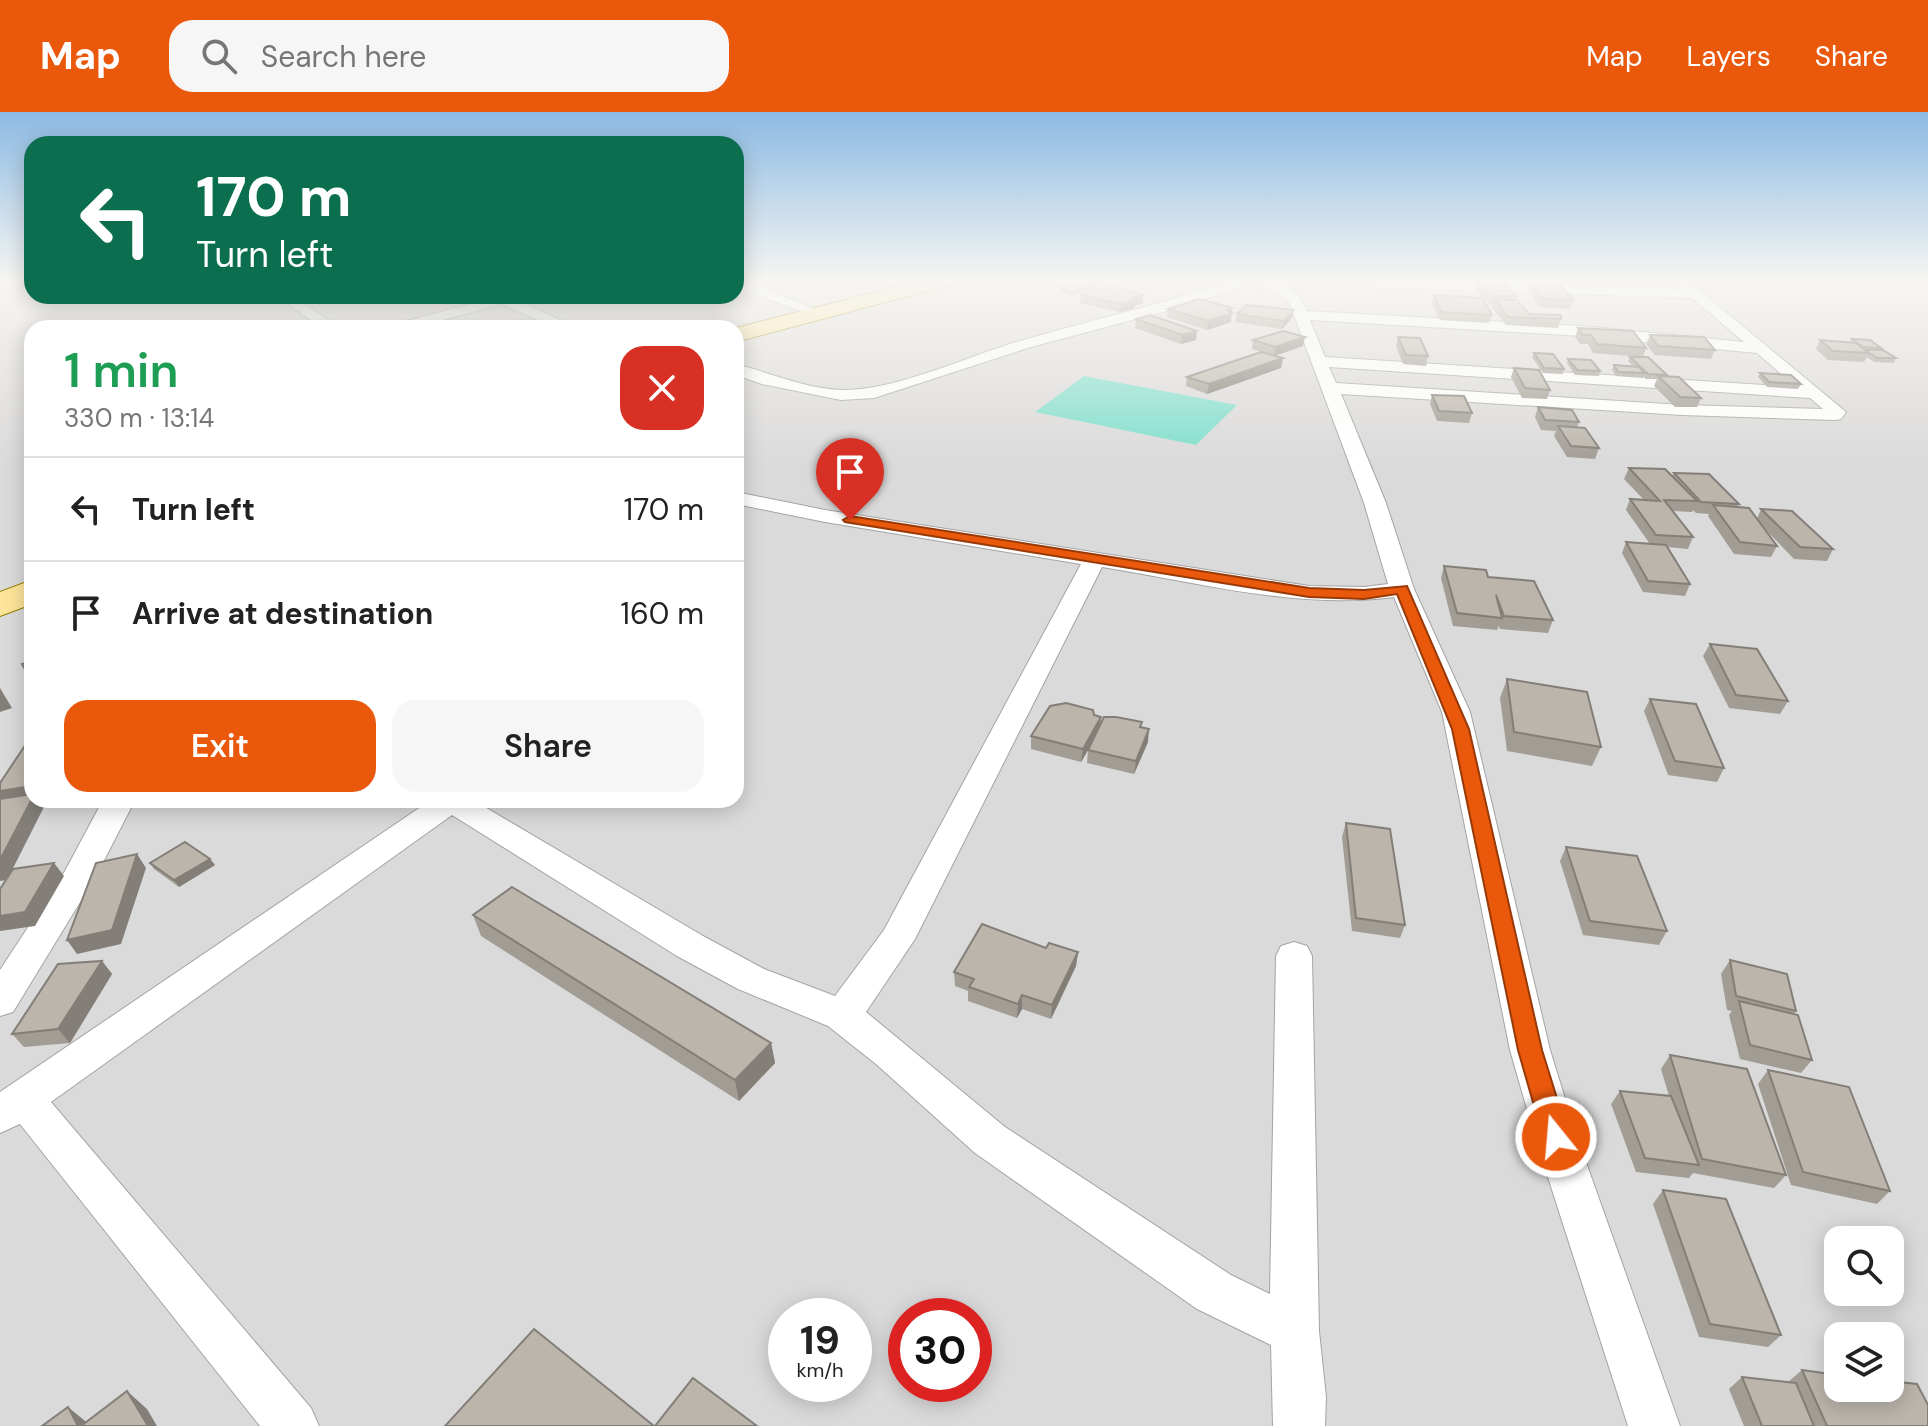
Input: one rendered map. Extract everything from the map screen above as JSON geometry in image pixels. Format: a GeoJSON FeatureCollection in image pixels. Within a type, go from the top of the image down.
{"type":"FeatureCollection","features":[{"type":"Feature","properties":{"kind":"main road"},"geometry":{"type":"LineString","coordinates":[[0,582],[24,572]]}},
{"type":"Feature","properties":{"kind":"main road"},"geometry":{"type":"LineString","coordinates":[[0,605],[24,594]]}},
{"type":"Feature","properties":{"kind":"street"},"geometry":{"type":"LineString","coordinates":[[744,372],[762,379],[841,395],[874,393],[1035,341]]}},
{"type":"Feature","properties":{"kind":"street"},"geometry":{"type":"LineString","coordinates":[[1311,341],[1375,503],[1402,589],[1456,712],[1530,1050],[1556,1137],[1654,1426]]}},
{"type":"Feature","properties":{"kind":"street"},"geometry":{"type":"LineString","coordinates":[[1686,341],[1763,349]]}},
{"type":"Feature","properties":{"kind":"street"},"geometry":{"type":"LineString","coordinates":[[1329,388],[1682,410],[1835,415],[1837,412],[1754,341]]}},
{"type":"Feature","properties":{"kind":"street"},"geometry":{"type":"LineString","coordinates":[[1318,361],[1814,393]]}},
{"type":"Feature","properties":{"kind":"street"},"geometry":{"type":"LineString","coordinates":[[744,500],[825,516],[1309,593],[1364,594],[1402,589]]}},
{"type":"Feature","properties":{"kind":"street"},"geometry":{"type":"LineString","coordinates":[[842,1015],[897,939],[1095,559]]}},
{"type":"Feature","properties":{"kind":"street"},"geometry":{"type":"LineString","coordinates":[[0,1001],[79,876],[115,808]]}},
{"type":"Feature","properties":{"kind":"street"},"geometry":{"type":"LineString","coordinates":[[293,1426],[12,1106],[439,808]]}},
{"type":"Feature","properties":{"kind":"street"},"geometry":{"type":"LineString","coordinates":[[463,808],[690,946],[751,979],[842,1015],[890,1052],[990,1140],[1214,1292],[1294,1331]]}},
{"type":"Feature","properties":{"kind":"street"},"geometry":{"type":"LineString","coordinates":[[1294,956],[1294,1331],[1300,1397],[1299,1426]]}},
{"type":"Feature","properties":{"kind":"shaded area"},"geometry":{"type":"Polygon","coordinates":[[[0,341],[24,341],[24,808],[744,808],[744,341],[1928,341],[1928,1426],[0,1426],[0,341]]]}},
{"type":"Feature","properties":{"kind":"shaded area"},"geometry":{"type":"Polygon","coordinates":[[[1084,376],[1237,405],[1196,445],[1035,412],[1084,376]]]}},
{"type":"Feature","properties":{"kind":"building"},"geometry":{"type":"Polygon","coordinates":[[[1257,341],[1292,341],[1275,347],[1257,341]]]}},
{"type":"Feature","properties":{"kind":"building"},"geometry":{"type":"Polygon","coordinates":[[[1400,341],[1421,341],[1428,356],[1406,355],[1400,341]]]}},
{"type":"Feature","properties":{"kind":"building"},"geometry":{"type":"Polygon","coordinates":[[[1595,341],[1641,341],[1646,348],[1597,344],[1595,341]]]}},
{"type":"Feature","properties":{"kind":"building"},"geometry":{"type":"Polygon","coordinates":[[[1655,341],[1708,341],[1715,350],[1658,346],[1655,341]]]}},
{"type":"Feature","properties":{"kind":"building"},"geometry":{"type":"Polygon","coordinates":[[[1822,341],[1856,343],[1869,353],[1833,351],[1822,341]]]}},
{"type":"Feature","properties":{"kind":"building"},"geometry":{"type":"Polygon","coordinates":[[[1855,341],[1872,341],[1881,348],[1863,347],[1855,341]]]}},
{"type":"Feature","properties":{"kind":"building"},"geometry":{"type":"Polygon","coordinates":[[[1865,350],[1883,350],[1896,358],[1877,358],[1865,350]]]}},
{"type":"Feature","properties":{"kind":"building"},"geometry":{"type":"Polygon","coordinates":[[[1261,352],[1283,358],[1209,384],[1187,377],[1261,352]]]}},
{"type":"Feature","properties":{"kind":"building"},"geometry":{"type":"Polygon","coordinates":[[[1534,353],[1553,354],[1564,369],[1544,368],[1534,353]]]}},
{"type":"Feature","properties":{"kind":"building"},"geometry":{"type":"Polygon","coordinates":[[[1630,357],[1648,357],[1667,375],[1648,374],[1630,357]]]}},
{"type":"Feature","properties":{"kind":"building"},"geometry":{"type":"Polygon","coordinates":[[[1568,359],[1591,360],[1600,371],[1577,370],[1568,359]]]}},
{"type":"Feature","properties":{"kind":"building"},"geometry":{"type":"Polygon","coordinates":[[[1614,365],[1639,367],[1645,373],[1618,372],[1614,365]]]}},
{"type":"Feature","properties":{"kind":"building"},"geometry":{"type":"Polygon","coordinates":[[[1514,368],[1539,370],[1550,390],[1525,388],[1514,368]]]}},
{"type":"Feature","properties":{"kind":"building"},"geometry":{"type":"Polygon","coordinates":[[[1760,373],[1791,375],[1801,384],[1769,382],[1760,373]]]}},
{"type":"Feature","properties":{"kind":"building"},"geometry":{"type":"Polygon","coordinates":[[[1658,376],[1679,377],[1701,398],[1680,397],[1658,376]]]}},
{"type":"Feature","properties":{"kind":"building"},"geometry":{"type":"Polygon","coordinates":[[[1432,395],[1464,396],[1472,413],[1439,411],[1432,395]]]}},
{"type":"Feature","properties":{"kind":"building"},"geometry":{"type":"Polygon","coordinates":[[[1538,407],[1572,410],[1579,422],[1545,420],[1538,407]]]}},
{"type":"Feature","properties":{"kind":"building"},"geometry":{"type":"Polygon","coordinates":[[[1558,426],[1585,428],[1599,448],[1571,446],[1558,426]]]}},
{"type":"Feature","properties":{"kind":"building"},"geometry":{"type":"Polygon","coordinates":[[[1629,468],[1665,469],[1697,501],[1664,500],[1693,537],[1656,535],[1630,499],[1660,501],[1629,468]]]}},
{"type":"Feature","properties":{"kind":"building"},"geometry":{"type":"Polygon","coordinates":[[[1674,473],[1709,474],[1739,504],[1701,502],[1674,473]]]}},
{"type":"Feature","properties":{"kind":"building"},"geometry":{"type":"Polygon","coordinates":[[[1713,505],[1749,508],[1777,546],[1740,542],[1713,505]]]}},
{"type":"Feature","properties":{"kind":"building"},"geometry":{"type":"Polygon","coordinates":[[[1761,509],[1792,511],[1833,549],[1800,547],[1761,509]]]}},
{"type":"Feature","properties":{"kind":"building"},"geometry":{"type":"Polygon","coordinates":[[[1626,542],[1666,545],[1690,584],[1648,581],[1626,542]]]}},
{"type":"Feature","properties":{"kind":"building"},"geometry":{"type":"Polygon","coordinates":[[[1444,566],[1486,570],[1488,577],[1534,581],[1553,620],[1504,616],[1496,595],[1502,618],[1457,613],[1444,566]]]}},
{"type":"Feature","properties":{"kind":"building"},"geometry":{"type":"Polygon","coordinates":[[[1710,644],[1757,649],[1788,701],[1736,695],[1710,644]]]}},
{"type":"Feature","properties":{"kind":"building"},"geometry":{"type":"Polygon","coordinates":[[[1507,679],[1587,692],[1601,747],[1514,732],[1507,679]]]}},
{"type":"Feature","properties":{"kind":"building"},"geometry":{"type":"Polygon","coordinates":[[[1650,699],[1696,704],[1724,768],[1675,761],[1650,699]]]}},
{"type":"Feature","properties":{"kind":"building"},"geometry":{"type":"Polygon","coordinates":[[[1066,703],[1093,710],[1094,715],[1101,717],[1083,749],[1031,736],[1050,706],[1066,703]]]}},
{"type":"Feature","properties":{"kind":"building"},"geometry":{"type":"Polygon","coordinates":[[[1104,717],[1142,722],[1140,727],[1149,729],[1136,761],[1088,750],[1104,717]]]}},
{"type":"Feature","properties":{"kind":"building"},"geometry":{"type":"Polygon","coordinates":[[[24,747],[24,787],[0,791],[0,783],[24,747]]]}},
{"type":"Feature","properties":{"kind":"building"},"geometry":{"type":"Polygon","coordinates":[[[24,795],[24,808],[27,808],[0,860],[0,799],[24,795]]]}},
{"type":"Feature","properties":{"kind":"building"},"geometry":{"type":"Polygon","coordinates":[[[1346,823],[1390,829],[1405,925],[1356,918],[1346,823]]]}},
{"type":"Feature","properties":{"kind":"building"},"geometry":{"type":"Polygon","coordinates":[[[185,842],[210,859],[174,880],[150,863],[185,842]]]}},
{"type":"Feature","properties":{"kind":"building"},"geometry":{"type":"Polygon","coordinates":[[[1566,847],[1637,856],[1667,931],[1590,921],[1566,847]]]}},
{"type":"Feature","properties":{"kind":"building"},"geometry":{"type":"Polygon","coordinates":[[[137,854],[112,930],[67,940],[96,863],[137,854]]]}},
{"type":"Feature","properties":{"kind":"building"},"geometry":{"type":"Polygon","coordinates":[[[54,863],[25,912],[0,916],[0,889],[13,869],[54,863]]]}},
{"type":"Feature","properties":{"kind":"building"},"geometry":{"type":"Polygon","coordinates":[[[512,887],[771,1043],[735,1080],[473,915],[512,887]]]}},
{"type":"Feature","properties":{"kind":"building"},"geometry":{"type":"Polygon","coordinates":[[[982,924],[1046,948],[1049,943],[1078,952],[1052,1005],[1022,995],[1018,1004],[969,987],[974,979],[954,972],[982,924]]]}},
{"type":"Feature","properties":{"kind":"building"},"geometry":{"type":"Polygon","coordinates":[[[1730,960],[1787,974],[1796,1011],[1736,996],[1730,960]]]}},
{"type":"Feature","properties":{"kind":"building"},"geometry":{"type":"Polygon","coordinates":[[[102,961],[58,1029],[12,1034],[58,964],[102,961]]]}},
{"type":"Feature","properties":{"kind":"building"},"geometry":{"type":"Polygon","coordinates":[[[1739,1001],[1798,1015],[1812,1060],[1750,1045],[1739,1001]]]}},
{"type":"Feature","properties":{"kind":"building"},"geometry":{"type":"Polygon","coordinates":[[[1670,1055],[1747,1069],[1786,1175],[1702,1159],[1670,1055]]]}},
{"type":"Feature","properties":{"kind":"building"},"geometry":{"type":"Polygon","coordinates":[[[1768,1070],[1849,1087],[1890,1191],[1803,1172],[1768,1070]]]}},
{"type":"Feature","properties":{"kind":"building"},"geometry":{"type":"Polygon","coordinates":[[[1620,1091],[1671,1096],[1699,1165],[1645,1158],[1620,1091]]]}},
{"type":"Feature","properties":{"kind":"building"},"geometry":{"type":"Polygon","coordinates":[[[1663,1190],[1726,1199],[1781,1335],[1710,1324],[1663,1190]]]}},
{"type":"Feature","properties":{"kind":"building"},"geometry":{"type":"Polygon","coordinates":[[[534,1329],[654,1426],[445,1426],[534,1329]]]}},
{"type":"Feature","properties":{"kind":"building"},"geometry":{"type":"Polygon","coordinates":[[[1802,1370],[1824,1373],[1824,1402],[1904,1402],[1904,1383],[1917,1384],[1928,1405],[1928,1426],[1827,1426],[1802,1370]]]}},
{"type":"Feature","properties":{"kind":"building"},"geometry":{"type":"Polygon","coordinates":[[[1742,1377],[1796,1383],[1814,1426],[1762,1426],[1742,1377]]]}},
{"type":"Feature","properties":{"kind":"building"},"geometry":{"type":"Polygon","coordinates":[[[693,1378],[757,1426],[655,1426],[693,1378]]]}},
{"type":"Feature","properties":{"kind":"building"},"geometry":{"type":"Polygon","coordinates":[[[127,1391],[148,1426],[81,1426],[127,1391]]]}},
{"type":"Feature","properties":{"kind":"building"},"geometry":{"type":"Polygon","coordinates":[[[68,1407],[78,1426],[42,1426],[68,1407]]]}},
{"type":"Feature","properties":{"kind":"route"},"geometry":{"type":"LineString","coordinates":[[850,520],[1309,593],[1364,594],[1402,589],[1461,729],[1530,1050],[1556,1137]]}}]}
